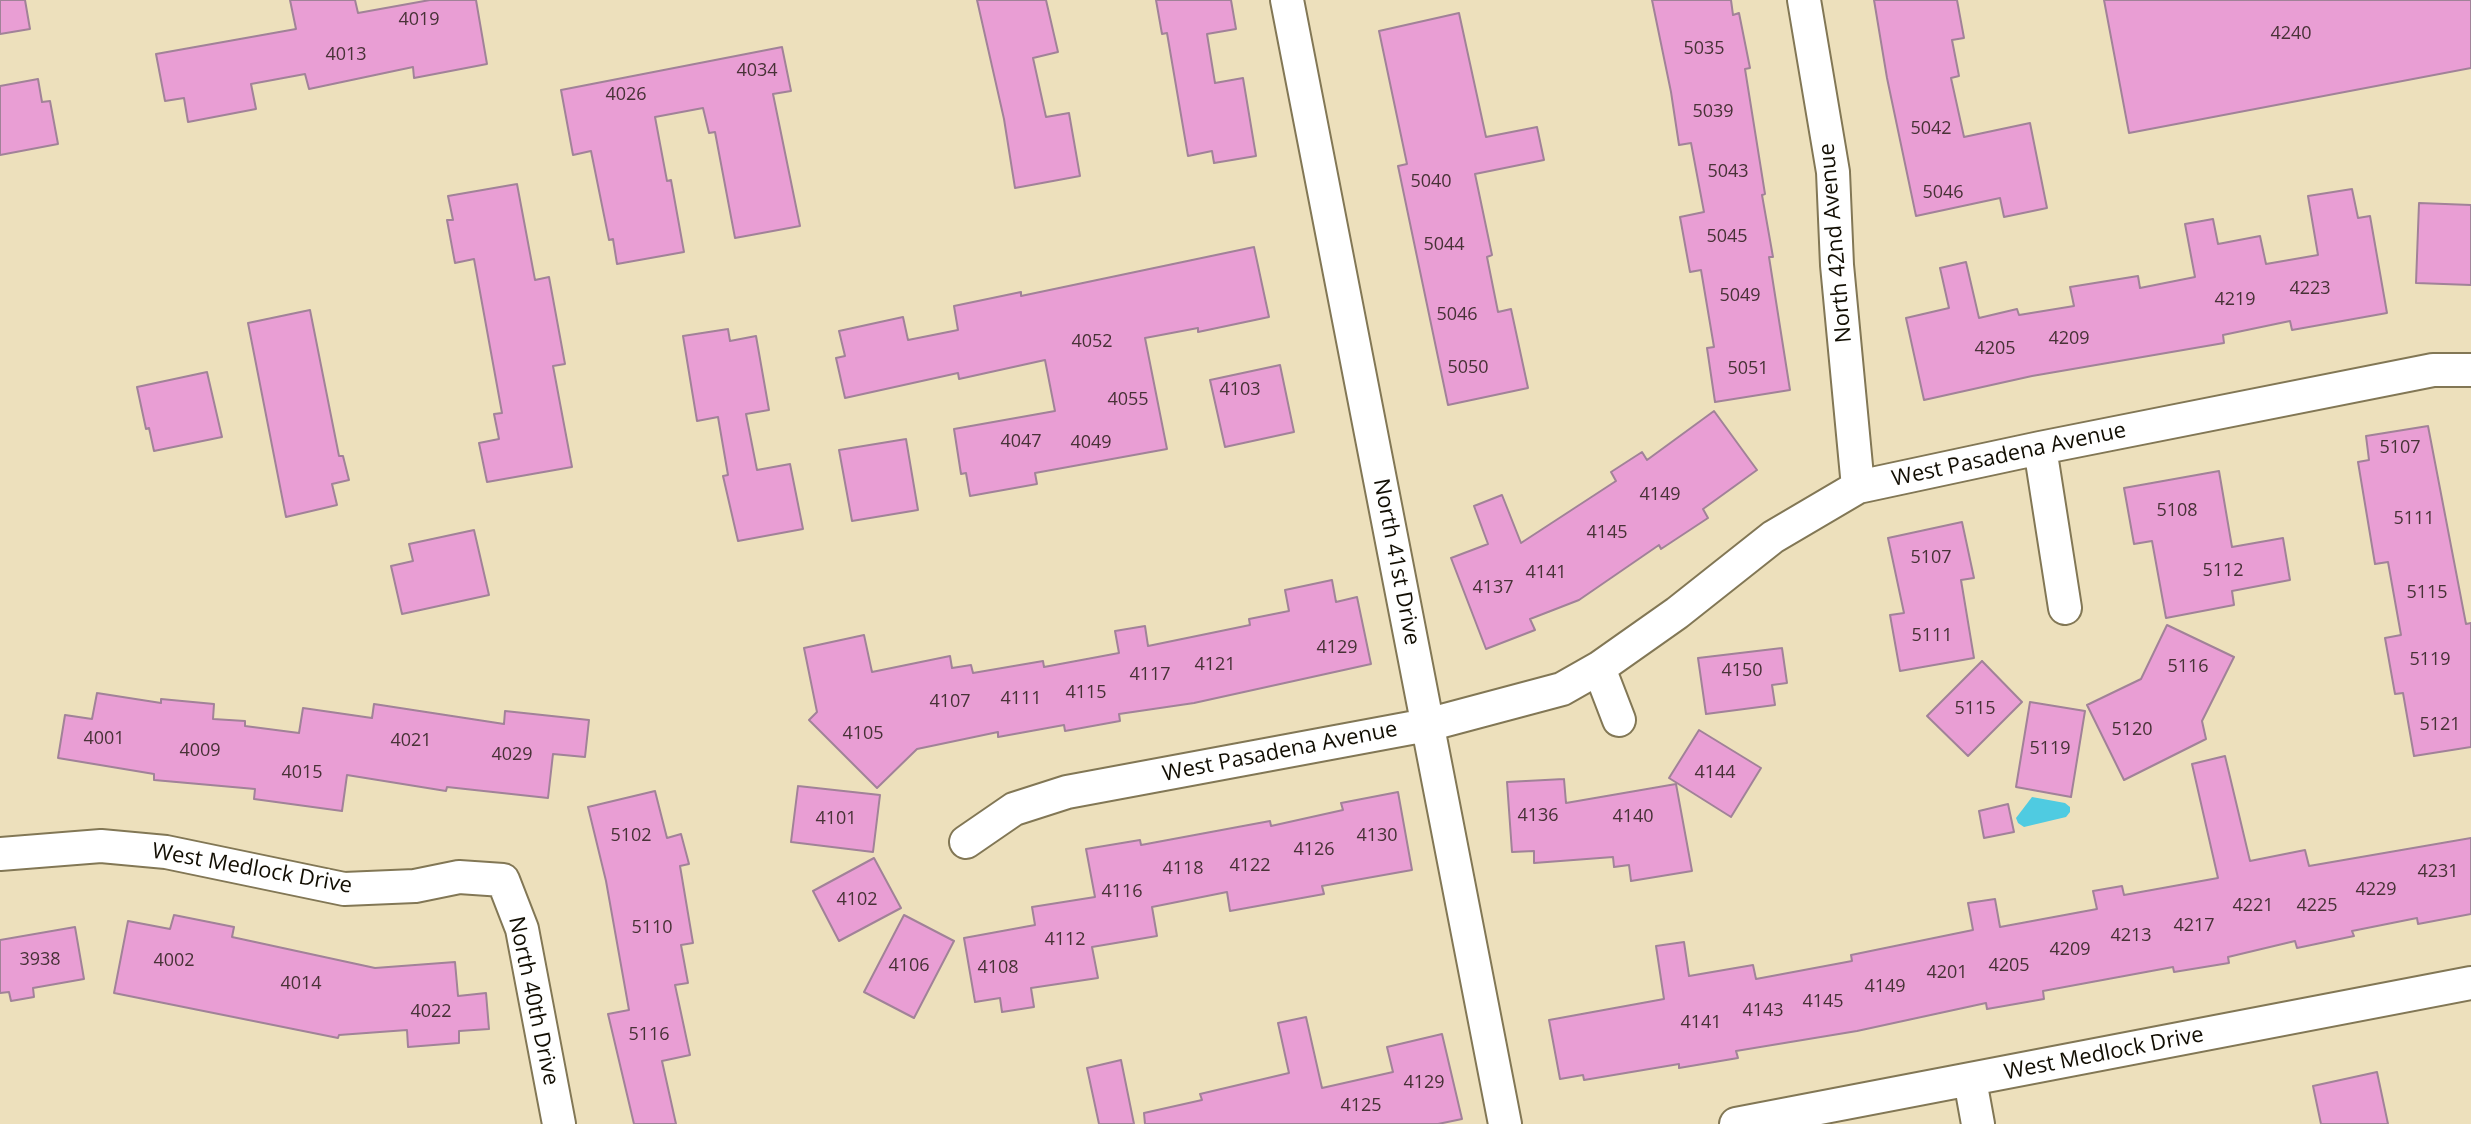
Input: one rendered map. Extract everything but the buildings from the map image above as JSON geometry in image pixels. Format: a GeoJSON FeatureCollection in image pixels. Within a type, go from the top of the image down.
{"type":"FeatureCollection","features":[{"type":"Feature","properties":{"kind":"street","name":"North 41st Drive"},"geometry":{"type":"LineString","coordinates":[[1287,0],[1505,1124]]}},
{"type":"Feature","properties":{"kind":"street","name":"North 42nd Avenue"},"geometry":{"type":"LineString","coordinates":[[1804,0],[1833,172],[1837,265],[1858,487]]}},
{"type":"Feature","properties":{"kind":"street","name":"West Pasadena Avenue"},"geometry":{"type":"LineString","coordinates":[[966,842],[1014,809],[1067,792],[1427,725],[1562,689],[1599,668],[1677,613],[1773,537],[1858,487],[2433,370],[2471,370]]}},
{"type":"Feature","properties":{"kind":"street"},"geometry":{"type":"LineString","coordinates":[[2040,448],[2065,608]]}},
{"type":"Feature","properties":{"kind":"street"},"geometry":{"type":"LineString","coordinates":[[1599,668],[1619,720]]}},
{"type":"Feature","properties":{"kind":"street","name":"West Medlock Drive"},"geometry":{"type":"LineString","coordinates":[[0,854],[101,846],[166,852],[344,889],[415,886],[459,877],[503,880]]}},
{"type":"Feature","properties":{"kind":"street","name":"North 40th Drive"},"geometry":{"type":"LineString","coordinates":[[503,880],[522,929],[559,1124]]}},
{"type":"Feature","properties":{"kind":"street","name":"West Medlock Drive"},"geometry":{"type":"LineString","coordinates":[[1736,1124],[2471,983]]}},
{"type":"Feature","properties":{"kind":"street"},"geometry":{"type":"LineString","coordinates":[[1970,1080],[1978,1124]]}},
{"type":"Feature","properties":{"kind":"water"},"geometry":{"type":"Polygon","coordinates":[[[2032,797],[2065,803],[2070,807],[2070,812],[2066,817],[2024,827],[2016,818],[2032,797]]]}}]}
